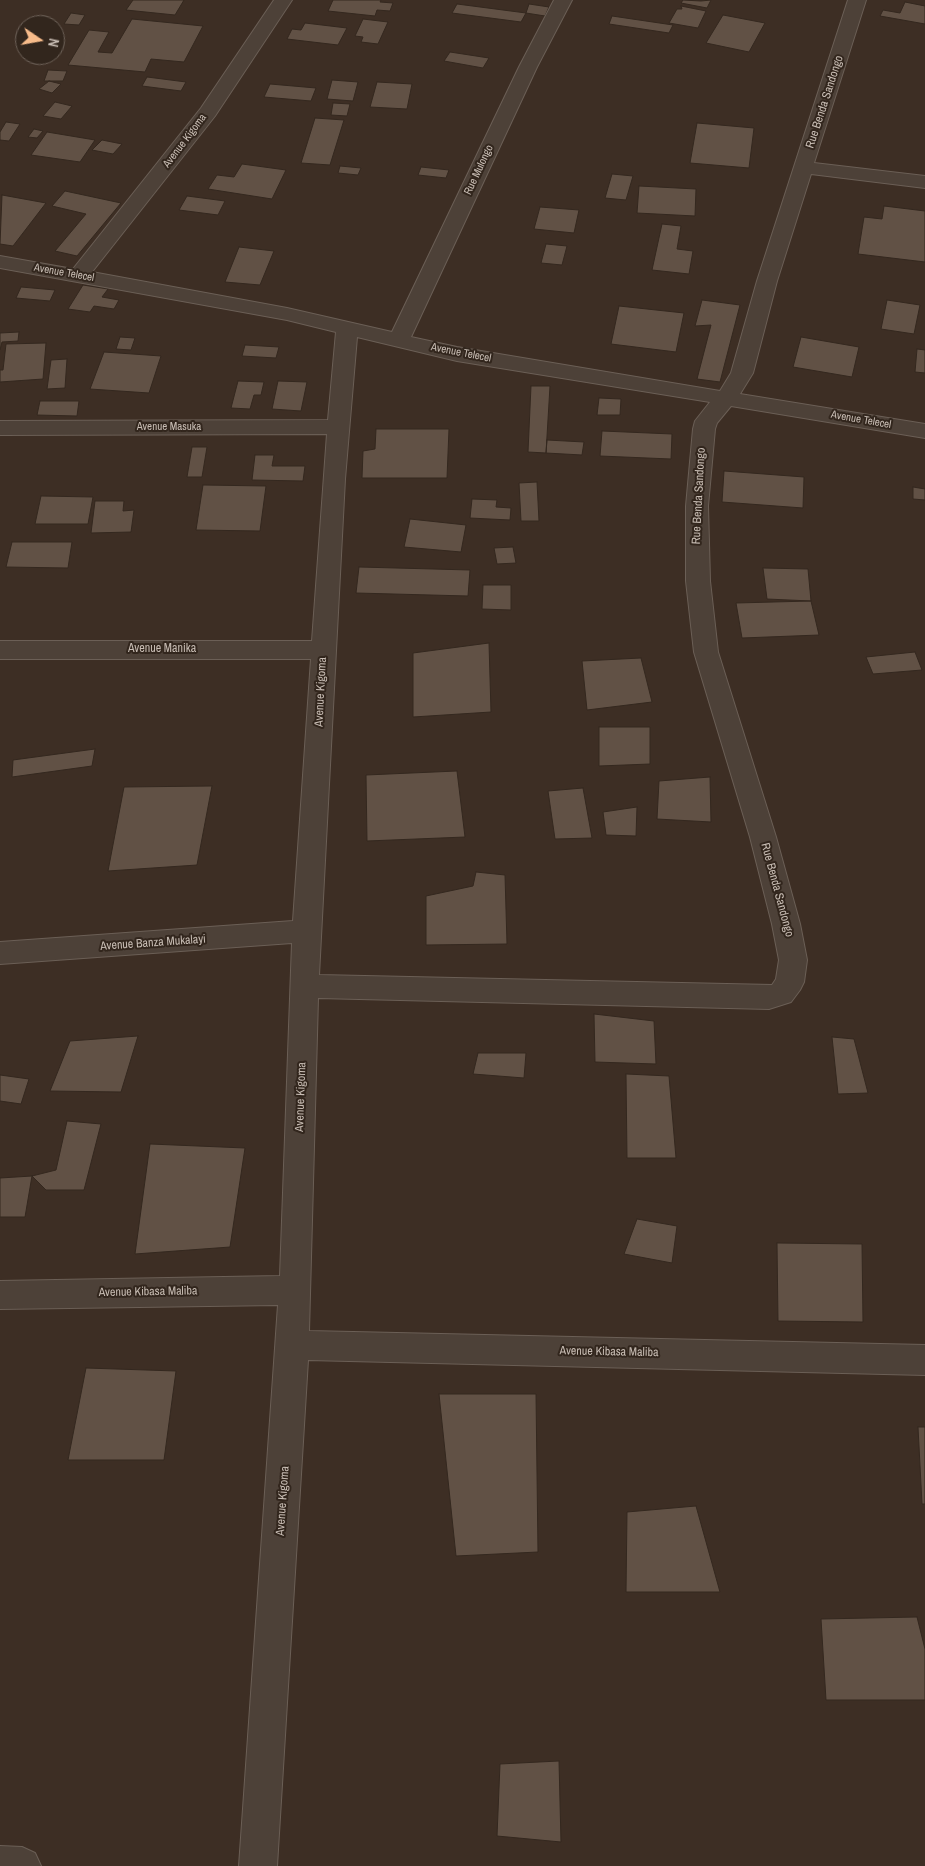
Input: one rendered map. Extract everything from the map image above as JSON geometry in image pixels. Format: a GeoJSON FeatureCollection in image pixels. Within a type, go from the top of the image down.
{"type":"FeatureCollection","features":[{"type":"Feature","properties":{"kind":"street","name":"Avenue Kigoma"},"geometry":{"type":"LineString","coordinates":[[79,275],[208,112],[283,0]]}},
{"type":"Feature","properties":{"kind":"street","name":"Rue Mulongo"},"geometry":{"type":"LineString","coordinates":[[398,341],[562,0]]}},
{"type":"Feature","properties":{"kind":"street","name":"Rue Benda Sandongo"},"geometry":{"type":"LineString","coordinates":[[304,986],[769,997],[781,994],[790,982],[793,960],[791,942],[763,837],[714,682],[700,619],[696,544],[701,439],[706,421],[728,397],[742,374],[767,282],[857,0]]}},
{"type":"Feature","properties":{"kind":"street"},"geometry":{"type":"LineString","coordinates":[[804,167],[925,182]]}},
{"type":"Feature","properties":{"kind":"street","name":"Avenue Telecel"},"geometry":{"type":"LineString","coordinates":[[0,262],[79,275],[346,328],[466,355],[925,431]]}},
{"type":"Feature","properties":{"kind":"street","name":"Avenue Kigoma"},"geometry":{"type":"LineString","coordinates":[[258,1866],[296,1290],[306,931],[337,426],[346,328]]}},
{"type":"Feature","properties":{"kind":"street","name":"Avenue Masuka"},"geometry":{"type":"LineString","coordinates":[[0,428],[337,426]]}},
{"type":"Feature","properties":{"kind":"street","name":"Avenue Manika"},"geometry":{"type":"LineString","coordinates":[[0,650],[323,650]]}},
{"type":"Feature","properties":{"kind":"street","name":"Avenue Banza Mukalayi"},"geometry":{"type":"LineString","coordinates":[[0,953],[306,931]]}},
{"type":"Feature","properties":{"kind":"street","name":"Avenue Kibasa Maliba"},"geometry":{"type":"LineString","coordinates":[[0,1295],[296,1290]]}},
{"type":"Feature","properties":{"kind":"street","name":"Avenue Kibasa Maliba"},"geometry":{"type":"LineString","coordinates":[[293,1345],[925,1360]]}},
{"type":"Feature","properties":{"kind":"street"},"geometry":{"type":"LineString","coordinates":[[0,1865],[22,1866]]}},
{"type":"Feature","properties":{"kind":"building"},"geometry":{"type":"Polygon","coordinates":[[[133,0],[184,0],[175,15],[126,10],[133,0]]]}},
{"type":"Feature","properties":{"kind":"building"},"geometry":{"type":"Polygon","coordinates":[[[333,0],[381,0],[380,2],[393,3],[390,11],[377,10],[375,16],[328,11],[333,0]]]}},
{"type":"Feature","properties":{"kind":"building"},"geometry":{"type":"Polygon","coordinates":[[[683,0],[711,0],[707,8],[681,3],[683,0]]]}},
{"type":"Feature","properties":{"kind":"building"},"geometry":{"type":"Polygon","coordinates":[[[905,2],[925,6],[925,24],[880,16],[883,10],[900,13],[905,2]]]}},
{"type":"Feature","properties":{"kind":"building"},"geometry":{"type":"Polygon","coordinates":[[[457,4],[526,13],[521,22],[452,13],[457,4]]]}},
{"type":"Feature","properties":{"kind":"building"},"geometry":{"type":"Polygon","coordinates":[[[529,4],[549,7],[545,16],[526,13],[529,4]]]}},
{"type":"Feature","properties":{"kind":"building"},"geometry":{"type":"Polygon","coordinates":[[[681,6],[706,11],[698,28],[669,23],[677,9],[682,9],[681,6]]]}},
{"type":"Feature","properties":{"kind":"building"},"geometry":{"type":"Polygon","coordinates":[[[71,13],[85,15],[79,25],[65,24],[71,13]]]}},
{"type":"Feature","properties":{"kind":"building"},"geometry":{"type":"Polygon","coordinates":[[[723,15],[765,23],[749,52],[706,43],[723,15]]]}},
{"type":"Feature","properties":{"kind":"building"},"geometry":{"type":"Polygon","coordinates":[[[612,16],[673,25],[669,33],[609,24],[612,16]]]}},
{"type":"Feature","properties":{"kind":"building"},"geometry":{"type":"Polygon","coordinates":[[[132,19],[203,26],[184,62],[151,59],[145,72],[68,65],[89,30],[109,32],[98,52],[112,53],[132,19]]]}},
{"type":"Feature","properties":{"kind":"building"},"geometry":{"type":"Polygon","coordinates":[[[363,19],[388,22],[378,44],[361,42],[363,37],[355,36],[363,19]]]}},
{"type":"Feature","properties":{"kind":"building"},"geometry":{"type":"Polygon","coordinates":[[[305,23],[347,28],[338,45],[287,39],[292,29],[301,30],[305,23]]]}},
{"type":"Feature","properties":{"kind":"building"},"geometry":{"type":"Polygon","coordinates":[[[450,52],[489,58],[483,68],[444,61],[450,52]]]}},
{"type":"Feature","properties":{"kind":"building"},"geometry":{"type":"Polygon","coordinates":[[[48,70],[67,71],[63,81],[44,81],[48,70]]]}},
{"type":"Feature","properties":{"kind":"building"},"geometry":{"type":"Polygon","coordinates":[[[147,77],[186,82],[181,91],[142,86],[147,77]]]}},
{"type":"Feature","properties":{"kind":"building"},"geometry":{"type":"Polygon","coordinates":[[[332,80],[358,82],[353,101],[327,99],[332,80]]]}},
{"type":"Feature","properties":{"kind":"building"},"geometry":{"type":"Polygon","coordinates":[[[49,81],[61,84],[52,93],[39,89],[49,81]]]}},
{"type":"Feature","properties":{"kind":"building"},"geometry":{"type":"Polygon","coordinates":[[[377,82],[412,84],[407,109],[370,107],[377,82]]]}},
{"type":"Feature","properties":{"kind":"building"},"geometry":{"type":"Polygon","coordinates":[[[270,84],[316,88],[311,101],[264,97],[270,84]]]}},
{"type":"Feature","properties":{"kind":"building"},"geometry":{"type":"Polygon","coordinates":[[[55,102],[72,106],[61,119],[43,116],[55,102]]]}},
{"type":"Feature","properties":{"kind":"building"},"geometry":{"type":"Polygon","coordinates":[[[333,103],[350,104],[347,116],[331,115],[333,103]]]}},
{"type":"Feature","properties":{"kind":"building"},"geometry":{"type":"Polygon","coordinates":[[[315,118],[344,120],[330,165],[301,163],[315,118]]]}},
{"type":"Feature","properties":{"kind":"building"},"geometry":{"type":"Polygon","coordinates":[[[6,122],[20,124],[9,141],[0,140],[0,132],[6,122]]]}},
{"type":"Feature","properties":{"kind":"building"},"geometry":{"type":"Polygon","coordinates":[[[697,123],[754,128],[749,168],[690,163],[697,123]]]}},
{"type":"Feature","properties":{"kind":"building"},"geometry":{"type":"Polygon","coordinates":[[[34,129],[43,131],[37,138],[28,137],[34,129]]]}},
{"type":"Feature","properties":{"kind":"building"},"geometry":{"type":"Polygon","coordinates":[[[47,132],[95,140],[80,162],[31,155],[47,132]]]}},
{"type":"Feature","properties":{"kind":"building"},"geometry":{"type":"Polygon","coordinates":[[[102,140],[122,144],[113,154],[92,150],[102,140]]]}},
{"type":"Feature","properties":{"kind":"building"},"geometry":{"type":"Polygon","coordinates":[[[242,164],[286,170],[272,199],[208,189],[217,175],[234,177],[242,164]]]}},
{"type":"Feature","properties":{"kind":"building"},"geometry":{"type":"Polygon","coordinates":[[[340,166],[361,168],[358,175],[338,173],[340,166]]]}},
{"type":"Feature","properties":{"kind":"building"},"geometry":{"type":"Polygon","coordinates":[[[421,167],[449,170],[446,178],[418,175],[421,167]]]}},
{"type":"Feature","properties":{"kind":"building"},"geometry":{"type":"Polygon","coordinates":[[[612,174],[633,176],[626,200],[605,198],[612,174]]]}},
{"type":"Feature","properties":{"kind":"building"},"geometry":{"type":"Polygon","coordinates":[[[639,186],[696,189],[695,216],[637,213],[639,186]]]}},
{"type":"Feature","properties":{"kind":"building"},"geometry":{"type":"Polygon","coordinates":[[[65,191],[121,203],[77,256],[55,251],[86,214],[52,206],[65,191]]]}},
{"type":"Feature","properties":{"kind":"building"},"geometry":{"type":"Polygon","coordinates":[[[2,195],[46,203],[13,246],[0,244],[2,195]]]}},
{"type":"Feature","properties":{"kind":"building"},"geometry":{"type":"Polygon","coordinates":[[[187,196],[225,201],[218,215],[179,210],[187,196]]]}},
{"type":"Feature","properties":{"kind":"building"},"geometry":{"type":"Polygon","coordinates":[[[884,206],[925,211],[925,262],[858,254],[864,217],[882,219],[884,206]]]}},
{"type":"Feature","properties":{"kind":"building"},"geometry":{"type":"Polygon","coordinates":[[[540,207],[579,210],[574,233],[534,229],[540,207]]]}},
{"type":"Feature","properties":{"kind":"building"},"geometry":{"type":"Polygon","coordinates":[[[662,224],[681,226],[677,249],[693,251],[689,274],[652,270],[662,224]]]}},
{"type":"Feature","properties":{"kind":"building"},"geometry":{"type":"Polygon","coordinates":[[[546,244],[567,246],[562,265],[541,263],[546,244]]]}},
{"type":"Feature","properties":{"kind":"building"},"geometry":{"type":"Polygon","coordinates":[[[239,247],[274,251],[260,285],[225,282],[239,247]]]}},
{"type":"Feature","properties":{"kind":"building"},"geometry":{"type":"Polygon","coordinates":[[[83,285],[108,289],[102,297],[119,300],[114,309],[94,306],[90,312],[68,309],[83,285]]]}},
{"type":"Feature","properties":{"kind":"building"},"geometry":{"type":"Polygon","coordinates":[[[21,287],[55,290],[50,301],[16,298],[21,287]]]}},
{"type":"Feature","properties":{"kind":"building"},"geometry":{"type":"Polygon","coordinates":[[[702,300],[740,305],[720,382],[697,379],[711,325],[695,326],[702,300]]]}},
{"type":"Feature","properties":{"kind":"building"},"geometry":{"type":"Polygon","coordinates":[[[887,300],[920,305],[914,334],[881,329],[887,300]]]}},
{"type":"Feature","properties":{"kind":"building"},"geometry":{"type":"Polygon","coordinates":[[[619,306],[684,313],[676,352],[611,344],[619,306]]]}},
{"type":"Feature","properties":{"kind":"building"},"geometry":{"type":"Polygon","coordinates":[[[19,332],[18,341],[2,342],[0,350],[0,333],[19,332]]]}},
{"type":"Feature","properties":{"kind":"building"},"geometry":{"type":"Polygon","coordinates":[[[120,337],[135,338],[131,350],[116,349],[120,337]]]}},
{"type":"Feature","properties":{"kind":"building"},"geometry":{"type":"Polygon","coordinates":[[[801,337],[859,347],[852,377],[793,367],[801,337]]]}},
{"type":"Feature","properties":{"kind":"building"},"geometry":{"type":"Polygon","coordinates":[[[46,343],[43,379],[0,382],[0,370],[3,370],[6,344],[46,343]]]}},
{"type":"Feature","properties":{"kind":"building"},"geometry":{"type":"Polygon","coordinates":[[[245,345],[279,347],[276,358],[242,356],[245,345]]]}},
{"type":"Feature","properties":{"kind":"building"},"geometry":{"type":"Polygon","coordinates":[[[917,349],[925,350],[925,373],[915,372],[917,349]]]}},
{"type":"Feature","properties":{"kind":"building"},"geometry":{"type":"Polygon","coordinates":[[[104,352],[161,356],[149,393],[90,389],[104,352]]]}},
{"type":"Feature","properties":{"kind":"building"},"geometry":{"type":"Polygon","coordinates":[[[67,359],[65,388],[47,389],[51,360],[67,359]]]}},
{"type":"Feature","properties":{"kind":"building"},"geometry":{"type":"Polygon","coordinates":[[[238,381],[264,382],[261,395],[254,395],[250,409],[231,408],[238,381]]]}},
{"type":"Feature","properties":{"kind":"building"},"geometry":{"type":"Polygon","coordinates":[[[278,381],[307,382],[301,411],[272,409],[278,381]]]}},
{"type":"Feature","properties":{"kind":"building"},"geometry":{"type":"Polygon","coordinates":[[[531,386],[550,386],[546,453],[528,452],[531,386]]]}},
{"type":"Feature","properties":{"kind":"building"},"geometry":{"type":"Polygon","coordinates":[[[599,398],[621,399],[620,415],[597,415],[599,398]]]}},
{"type":"Feature","properties":{"kind":"building"},"geometry":{"type":"Polygon","coordinates":[[[40,401],[79,401],[77,416],[37,415],[40,401]]]}},
{"type":"Feature","properties":{"kind":"building"},"geometry":{"type":"Polygon","coordinates":[[[376,429],[449,429],[447,478],[362,478],[363,451],[375,449],[376,429]]]}},
{"type":"Feature","properties":{"kind":"building"},"geometry":{"type":"Polygon","coordinates":[[[602,431],[672,434],[671,459],[600,456],[602,431]]]}},
{"type":"Feature","properties":{"kind":"building"},"geometry":{"type":"Polygon","coordinates":[[[547,440],[584,442],[582,455],[546,453],[547,440]]]}},
{"type":"Feature","properties":{"kind":"building"},"geometry":{"type":"Polygon","coordinates":[[[192,447],[207,447],[202,477],[187,477],[192,447]]]}},
{"type":"Feature","properties":{"kind":"building"},"geometry":{"type":"Polygon","coordinates":[[[255,455],[274,455],[272,466],[305,466],[303,481],[252,480],[255,455]]]}},
{"type":"Feature","properties":{"kind":"building"},"geometry":{"type":"Polygon","coordinates":[[[724,471],[804,477],[803,508],[722,502],[724,471]]]}},
{"type":"Feature","properties":{"kind":"building"},"geometry":{"type":"Polygon","coordinates":[[[537,482],[539,521],[521,521],[519,483],[537,482]]]}},
{"type":"Feature","properties":{"kind":"building"},"geometry":{"type":"Polygon","coordinates":[[[203,485],[266,486],[260,531],[196,530],[203,485]]]}},
{"type":"Feature","properties":{"kind":"building"},"geometry":{"type":"Polygon","coordinates":[[[913,487],[925,489],[925,500],[913,499],[913,487]]]}},
{"type":"Feature","properties":{"kind":"building"},"geometry":{"type":"Polygon","coordinates":[[[41,496],[93,497],[88,524],[35,524],[41,496]]]}},
{"type":"Feature","properties":{"kind":"building"},"geometry":{"type":"Polygon","coordinates":[[[472,499],[497,500],[496,507],[511,508],[510,520],[470,518],[472,499]]]}},
{"type":"Feature","properties":{"kind":"building"},"geometry":{"type":"Polygon","coordinates":[[[95,501],[124,501],[123,511],[134,510],[131,532],[91,533],[95,501]]]}},
{"type":"Feature","properties":{"kind":"building"},"geometry":{"type":"Polygon","coordinates":[[[410,519],[466,525],[461,552],[404,547],[410,519]]]}},
{"type":"Feature","properties":{"kind":"building"},"geometry":{"type":"Polygon","coordinates":[[[12,542],[72,542],[68,568],[6,567],[12,542]]]}},
{"type":"Feature","properties":{"kind":"building"},"geometry":{"type":"Polygon","coordinates":[[[513,547],[516,563],[497,564],[494,548],[513,547]]]}},
{"type":"Feature","properties":{"kind":"building"},"geometry":{"type":"Polygon","coordinates":[[[359,567],[470,570],[468,596],[356,593],[359,567]]]}},
{"type":"Feature","properties":{"kind":"building"},"geometry":{"type":"Polygon","coordinates":[[[763,568],[808,569],[811,601],[767,599],[763,568]]]}},
{"type":"Feature","properties":{"kind":"building"},"geometry":{"type":"Polygon","coordinates":[[[483,585],[511,585],[511,610],[482,609],[483,585]]]}},
{"type":"Feature","properties":{"kind":"building"},"geometry":{"type":"Polygon","coordinates":[[[811,601],[819,635],[742,638],[736,603],[811,601]]]}},
{"type":"Feature","properties":{"kind":"building"},"geometry":{"type":"Polygon","coordinates":[[[489,643],[491,712],[413,717],[413,653],[489,643]]]}},
{"type":"Feature","properties":{"kind":"building"},"geometry":{"type":"Polygon","coordinates":[[[915,652],[922,670],[873,674],[866,657],[915,652]]]}},
{"type":"Feature","properties":{"kind":"building"},"geometry":{"type":"Polygon","coordinates":[[[641,658],[652,702],[587,710],[582,661],[641,658]]]}},
{"type":"Feature","properties":{"kind":"building"},"geometry":{"type":"Polygon","coordinates":[[[599,727],[650,727],[650,764],[599,766],[599,727]]]}},
{"type":"Feature","properties":{"kind":"building"},"geometry":{"type":"Polygon","coordinates":[[[95,749],[92,766],[12,777],[13,760],[95,749]]]}},
{"type":"Feature","properties":{"kind":"building"},"geometry":{"type":"Polygon","coordinates":[[[457,771],[465,837],[367,841],[366,775],[457,771]]]}},
{"type":"Feature","properties":{"kind":"building"},"geometry":{"type":"Polygon","coordinates":[[[710,777],[711,822],[657,819],[659,781],[710,777]]]}},
{"type":"Feature","properties":{"kind":"building"},"geometry":{"type":"Polygon","coordinates":[[[212,786],[197,865],[108,871],[124,787],[212,786]]]}},
{"type":"Feature","properties":{"kind":"building"},"geometry":{"type":"Polygon","coordinates":[[[583,788],[592,838],[555,839],[548,791],[583,788]]]}},
{"type":"Feature","properties":{"kind":"building"},"geometry":{"type":"Polygon","coordinates":[[[637,807],[636,836],[606,835],[603,812],[637,807]]]}},
{"type":"Feature","properties":{"kind":"building"},"geometry":{"type":"Polygon","coordinates":[[[476,872],[505,875],[507,944],[426,945],[426,896],[473,886],[476,872]]]}},
{"type":"Feature","properties":{"kind":"building"},"geometry":{"type":"Polygon","coordinates":[[[594,1014],[654,1021],[656,1064],[595,1062],[594,1014]]]}},
{"type":"Feature","properties":{"kind":"building"},"geometry":{"type":"Polygon","coordinates":[[[138,1036],[121,1092],[50,1091],[70,1041],[138,1036]]]}},
{"type":"Feature","properties":{"kind":"building"},"geometry":{"type":"Polygon","coordinates":[[[832,1037],[854,1039],[868,1093],[838,1094],[832,1037]]]}},
{"type":"Feature","properties":{"kind":"building"},"geometry":{"type":"Polygon","coordinates":[[[478,1053],[526,1053],[524,1078],[473,1074],[478,1053]]]}},
{"type":"Feature","properties":{"kind":"building"},"geometry":{"type":"Polygon","coordinates":[[[626,1074],[669,1076],[676,1158],[627,1158],[626,1074]]]}},
{"type":"Feature","properties":{"kind":"building"},"geometry":{"type":"Polygon","coordinates":[[[0,1075],[29,1079],[21,1104],[0,1101],[0,1075]]]}},
{"type":"Feature","properties":{"kind":"building"},"geometry":{"type":"Polygon","coordinates":[[[67,1121],[101,1124],[84,1190],[46,1190],[32,1176],[56,1170],[67,1121]]]}},
{"type":"Feature","properties":{"kind":"building"},"geometry":{"type":"Polygon","coordinates":[[[150,1144],[245,1148],[230,1247],[135,1254],[150,1144]]]}},
{"type":"Feature","properties":{"kind":"building"},"geometry":{"type":"Polygon","coordinates":[[[32,1176],[25,1217],[0,1217],[0,1178],[32,1176]]]}},
{"type":"Feature","properties":{"kind":"building"},"geometry":{"type":"Polygon","coordinates":[[[637,1219],[677,1226],[672,1263],[624,1254],[637,1219]]]}},
{"type":"Feature","properties":{"kind":"building"},"geometry":{"type":"Polygon","coordinates":[[[777,1243],[862,1244],[863,1322],[778,1321],[777,1243]]]}},
{"type":"Feature","properties":{"kind":"building"},"geometry":{"type":"Polygon","coordinates":[[[86,1368],[176,1371],[164,1460],[68,1460],[86,1368]]]}},
{"type":"Feature","properties":{"kind":"building"},"geometry":{"type":"Polygon","coordinates":[[[439,1394],[536,1394],[538,1552],[456,1556],[439,1394]]]}},
{"type":"Feature","properties":{"kind":"building"},"geometry":{"type":"Polygon","coordinates":[[[918,1427],[925,1427],[925,1504],[922,1504],[918,1427]]]}},
{"type":"Feature","properties":{"kind":"building"},"geometry":{"type":"Polygon","coordinates":[[[696,1506],[720,1592],[626,1592],[627,1512],[696,1506]]]}},
{"type":"Feature","properties":{"kind":"building"},"geometry":{"type":"Polygon","coordinates":[[[917,1617],[925,1649],[925,1700],[826,1700],[821,1619],[917,1617]]]}},
{"type":"Feature","properties":{"kind":"building"},"geometry":{"type":"Polygon","coordinates":[[[559,1761],[561,1842],[497,1836],[500,1764],[559,1761]]]}}]}
